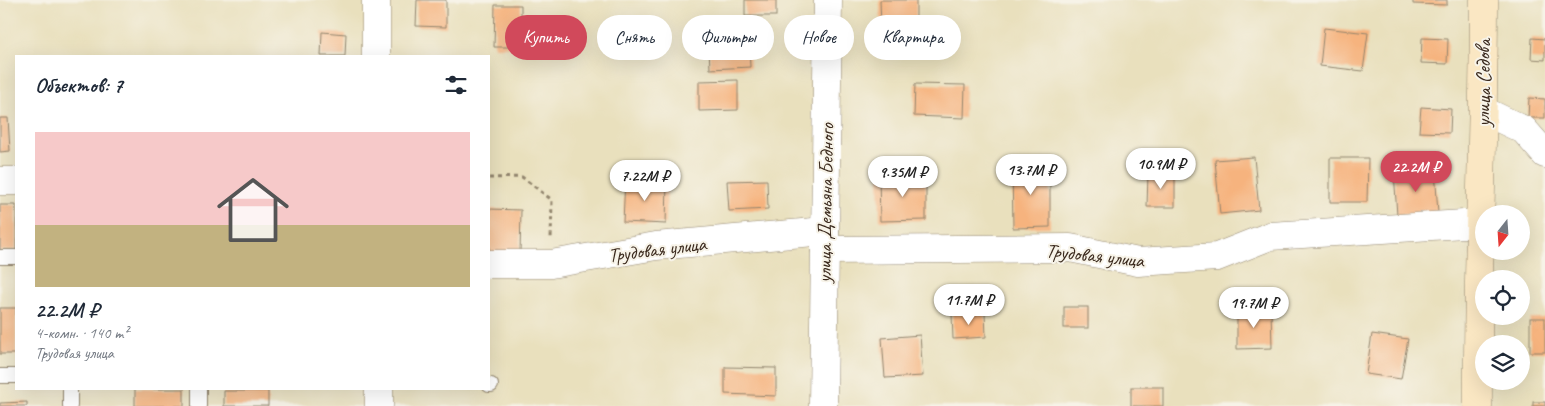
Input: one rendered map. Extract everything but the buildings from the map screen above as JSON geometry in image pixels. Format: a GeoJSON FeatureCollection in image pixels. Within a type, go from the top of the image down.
{"type":"FeatureCollection","features":[{"type":"Feature","properties":{"kind":"main road","name":"улица Седова"},"geometry":{"type":"LineString","coordinates":[[1481,205],[1484,111],[1484,0]]}},
{"type":"Feature","properties":{"kind":"main road","name":"улица Седова"},"geometry":{"type":"LineString","coordinates":[[1478,406],[1480,260]]}},
{"type":"Feature","properties":{"kind":"street"},"geometry":{"type":"LineString","coordinates":[[376,0],[376,55]]}},
{"type":"Feature","properties":{"kind":"street","name":"улица Демьяна Бедного"},"geometry":{"type":"LineString","coordinates":[[823,406],[828,0]]}},
{"type":"Feature","properties":{"kind":"street"},"geometry":{"type":"LineString","coordinates":[[1484,111],[1524,130],[1545,154]]}},
{"type":"Feature","properties":{"kind":"street"},"geometry":{"type":"LineString","coordinates":[[0,181],[15,181]]}},
{"type":"Feature","properties":{"kind":"street","name":"Трудовая улица"},"geometry":{"type":"LineString","coordinates":[[490,264],[551,264],[656,246],[825,241],[1070,248],[1138,262],[1216,257],[1270,236],[1475,223]]}},
{"type":"Feature","properties":{"kind":"street"},"geometry":{"type":"LineString","coordinates":[[379,390],[379,406]]}},
{"type":"Feature","properties":{"kind":"lane"},"geometry":{"type":"LineString","coordinates":[[0,257],[15,257]]}},
{"type":"Feature","properties":{"kind":"lane"},"geometry":{"type":"LineString","coordinates":[[0,376],[15,376]]}},
{"type":"Feature","properties":{"kind":"lane"},"geometry":{"type":"LineString","coordinates":[[70,390],[70,406]]}},
{"type":"Feature","properties":{"kind":"lane"},"geometry":{"type":"LineString","coordinates":[[199,390],[199,406]]}},
{"type":"Feature","properties":{"kind":"path"},"geometry":{"type":"LineString","coordinates":[[490,178],[522,177],[552,200],[551,264]]}}]}
